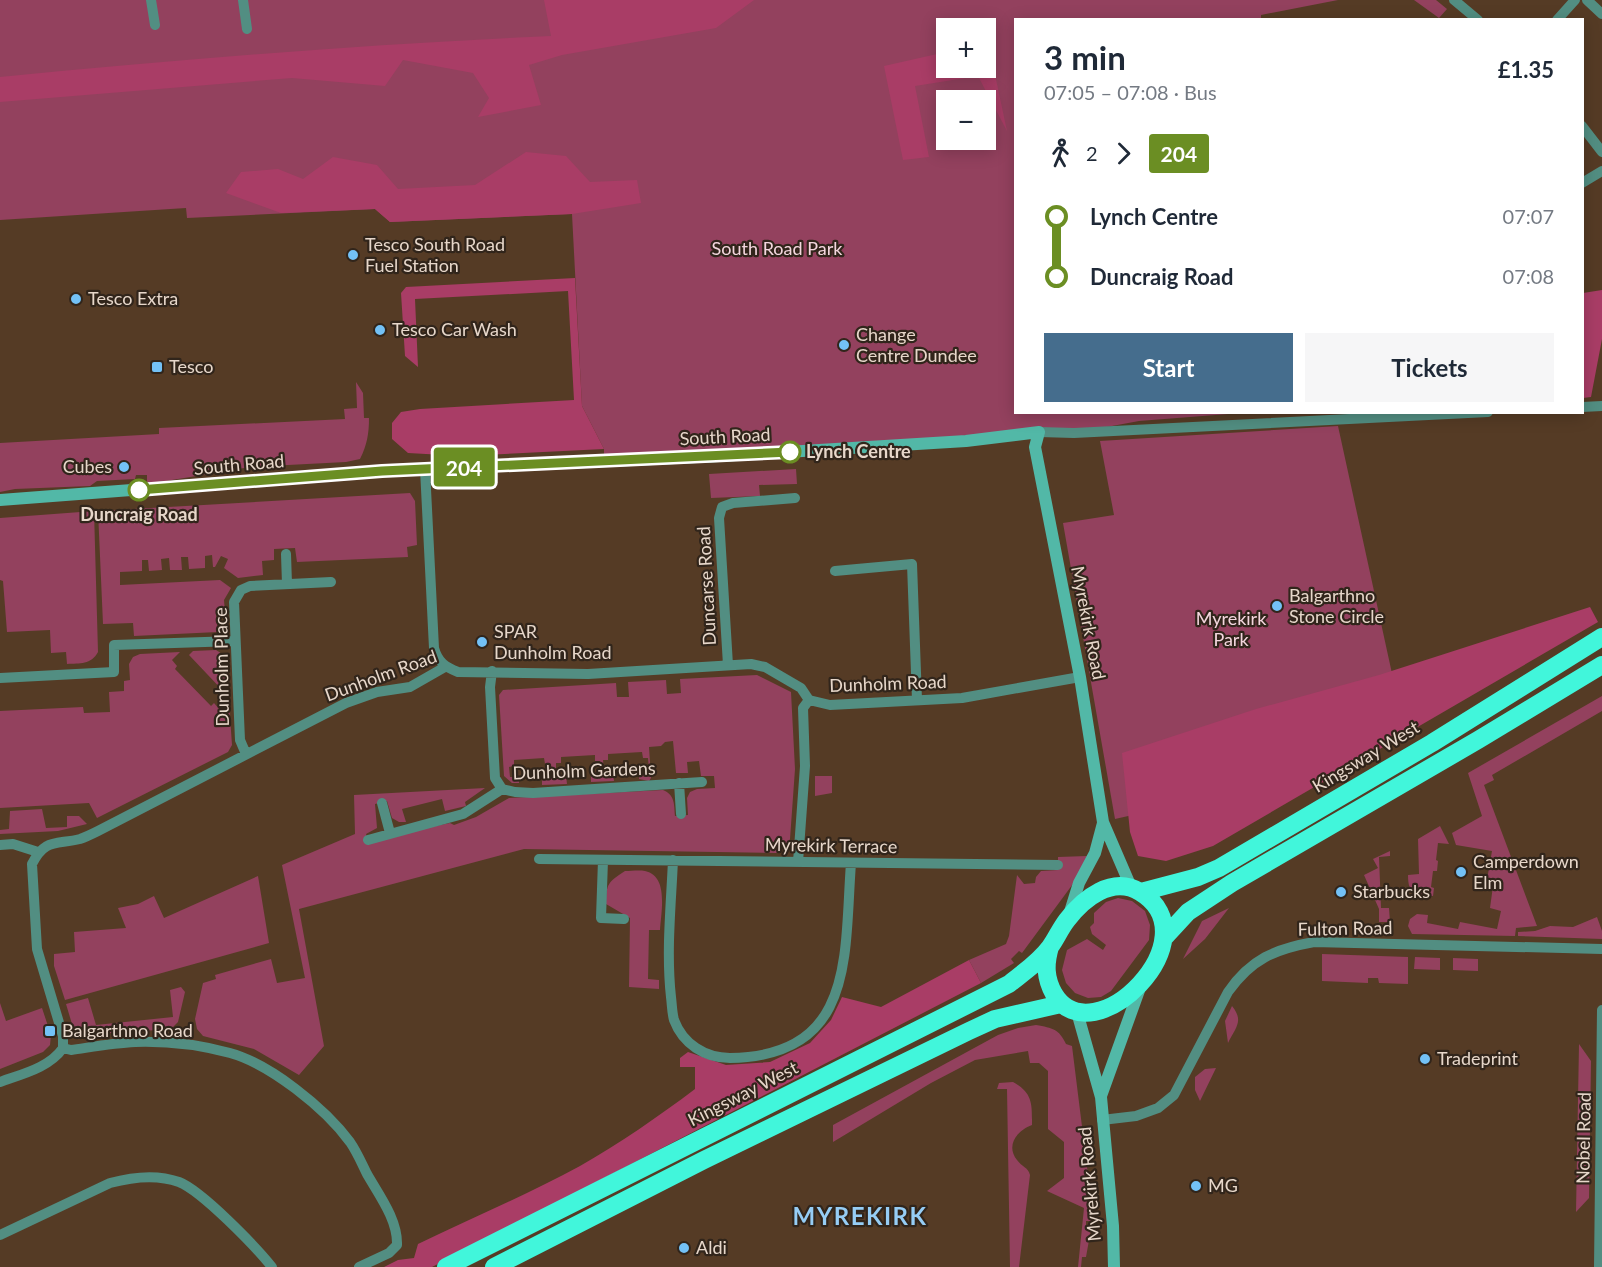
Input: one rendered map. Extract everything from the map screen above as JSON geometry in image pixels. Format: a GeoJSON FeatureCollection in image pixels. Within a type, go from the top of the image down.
{"type":"FeatureCollection","features":[{"type":"Feature","properties":{"kind":"highway","name":"Kingsway West"},"geometry":{"type":"LineString","coordinates":[[446,1267],[1009,984],[1034,965],[1050,947],[1067,919],[1103,889],[1115,886],[1136,890],[1198,877],[1219,868],[1432,743],[1602,637]]}},
{"type":"Feature","properties":{"kind":"highway"},"geometry":{"type":"LineString","coordinates":[[1164,938],[1188,912],[1232,883],[1602,665]]}},
{"type":"Feature","properties":{"kind":"highway"},"geometry":{"type":"LineString","coordinates":[[494,1267],[745,1140],[995,1019],[1069,1008],[1097,1011],[1111,1008],[1143,981],[1159,957],[1164,938],[1158,910],[1136,890]]}},
{"type":"Feature","properties":{"kind":"highway","name":"Kingsway West"},"geometry":{"type":"LineString","coordinates":[[1050,947],[1045,968],[1047,980],[1069,1008]]}},
{"type":"Feature","properties":{"kind":"street"},"geometry":{"type":"LineString","coordinates":[[151,0],[155,25]]}},
{"type":"Feature","properties":{"kind":"street"},"geometry":{"type":"LineString","coordinates":[[243,0],[247,29]]}},
{"type":"Feature","properties":{"kind":"street"},"geometry":{"type":"LineString","coordinates":[[1454,0],[1476,18]]}},
{"type":"Feature","properties":{"kind":"street"},"geometry":{"type":"LineString","coordinates":[[1559,18],[1575,0]]}},
{"type":"Feature","properties":{"kind":"street"},"geometry":{"type":"LineString","coordinates":[[1587,0],[1602,14]]}},
{"type":"Feature","properties":{"kind":"street"},"geometry":{"type":"LineString","coordinates":[[1584,129],[1602,152]]}},
{"type":"Feature","properties":{"kind":"street"},"geometry":{"type":"LineString","coordinates":[[1584,182],[1602,171]]}},
{"type":"Feature","properties":{"kind":"street"},"geometry":{"type":"LineString","coordinates":[[1584,407],[1602,406]]}},
{"type":"Feature","properties":{"kind":"street","name":"South Road"},"geometry":{"type":"LineString","coordinates":[[0,500],[425,469],[774,453],[966,441],[1039,432],[1074,433],[1449,414]]}},
{"type":"Feature","properties":{"kind":"street","name":"Myrekirk Road"},"geometry":{"type":"LineString","coordinates":[[1039,432],[1035,447],[1080,677],[1103,822],[1113,848],[1136,890]]}},
{"type":"Feature","properties":{"kind":"street"},"geometry":{"type":"LineString","coordinates":[[425,469],[434,648],[437,659],[445,667]]}},
{"type":"Feature","properties":{"kind":"street","name":"Duncarse Road"},"geometry":{"type":"LineString","coordinates":[[728,665],[719,518],[722,507],[733,502],[795,498]]}},
{"type":"Feature","properties":{"kind":"street"},"geometry":{"type":"LineString","coordinates":[[286,554],[287,584]]}},
{"type":"Feature","properties":{"kind":"street"},"geometry":{"type":"LineString","coordinates":[[835,571],[912,564],[917,700]]}},
{"type":"Feature","properties":{"kind":"street","name":"Dunholm Place"},"geometry":{"type":"LineString","coordinates":[[246,754],[240,740],[234,602],[241,590],[250,586],[331,582]]}},
{"type":"Feature","properties":{"kind":"street"},"geometry":{"type":"LineString","coordinates":[[0,678],[114,672],[114,645],[235,641]]}},
{"type":"Feature","properties":{"kind":"street","name":"Dunholm Road"},"geometry":{"type":"LineString","coordinates":[[38,852],[50,843],[80,839],[98,831],[346,703],[377,692],[410,687],[445,667],[458,672],[588,674],[751,664],[765,667],[801,688],[809,700],[830,705],[962,698],[1080,677]]}},
{"type":"Feature","properties":{"kind":"street","name":"Dunholm Gardens"},"geometry":{"type":"LineString","coordinates":[[492,672],[490,687],[495,778],[502,789],[533,793],[702,782]]}},
{"type":"Feature","properties":{"kind":"street"},"geometry":{"type":"LineString","coordinates":[[798,862],[805,766],[803,708],[809,700]]}},
{"type":"Feature","properties":{"kind":"street","name":"Dunholm Gardens"},"geometry":{"type":"LineString","coordinates":[[679,783],[681,814]]}},
{"type":"Feature","properties":{"kind":"street"},"geometry":{"type":"LineString","coordinates":[[368,840],[463,814],[502,789]]}},
{"type":"Feature","properties":{"kind":"street"},"geometry":{"type":"LineString","coordinates":[[382,803],[390,833]]}},
{"type":"Feature","properties":{"kind":"street","name":"Myrekirk Road"},"geometry":{"type":"LineString","coordinates":[[1067,919],[1079,883],[1095,853],[1103,822]]}},
{"type":"Feature","properties":{"kind":"street"},"geometry":{"type":"LineString","coordinates":[[0,845],[13,844],[38,852],[32,864],[37,949],[63,1036],[63,1048],[56,1057],[44,1065],[0,1082]]}},
{"type":"Feature","properties":{"kind":"street","name":"Myrekirk Terrace"},"geometry":{"type":"LineString","coordinates":[[539,859],[1058,865]]}},
{"type":"Feature","properties":{"kind":"street"},"geometry":{"type":"LineString","coordinates":[[603,860],[601,918],[624,919]]}},
{"type":"Feature","properties":{"kind":"street"},"geometry":{"type":"LineString","coordinates":[[673,861],[668,977],[673,1018],[683,1038],[703,1053],[725,1058],[752,1057],[776,1052],[802,1039],[823,1020],[836,996],[843,968],[851,863]]}},
{"type":"Feature","properties":{"kind":"street","name":"Fulton Road"},"geometry":{"type":"LineString","coordinates":[[1102,1120],[1136,1116],[1158,1108],[1174,1095],[1228,992],[1238,978],[1268,954],[1286,947],[1314,942],[1602,949]]}},
{"type":"Feature","properties":{"kind":"street"},"geometry":{"type":"LineString","coordinates":[[1101,1096],[1143,981]]}},
{"type":"Feature","properties":{"kind":"street"},"geometry":{"type":"LineString","coordinates":[[1069,1008],[1101,1096]]}},
{"type":"Feature","properties":{"kind":"street","name":"Nobel Road"},"geometry":{"type":"LineString","coordinates":[[1599,1267],[1602,1010]]}},
{"type":"Feature","properties":{"kind":"street"},"geometry":{"type":"LineString","coordinates":[[63,1048],[71,1050],[135,1042],[182,1044],[232,1054],[274,1074],[291,1085],[322,1112],[350,1142],[384,1203],[398,1234],[397,1245],[389,1253],[359,1267]]}},
{"type":"Feature","properties":{"kind":"street","name":"Myrekirk Road"},"geometry":{"type":"LineString","coordinates":[[1101,1096],[1113,1226],[1114,1267]]}},
{"type":"Feature","properties":{"kind":"street"},"geometry":{"type":"LineString","coordinates":[[0,1235],[110,1183],[129,1177],[156,1177],[180,1183],[199,1195],[260,1252],[272,1267]]}},
{"type":"Feature","properties":{"kind":"green space","name":"South Road Park"},"geometry":{"type":"Polygon","coordinates":[[[0,0],[1338,0],[1261,15],[1261,18],[1014,18],[1014,414],[1228,414],[1139,421],[1074,433],[604,461],[604,449],[582,406],[572,214],[390,222],[375,209],[187,218],[186,208],[0,220],[0,0]]]}},
{"type":"Feature","properties":{"kind":"green space"},"geometry":{"type":"Polygon","coordinates":[[[1414,0],[1436,0],[1447,9],[1439,18],[1414,0]]]}},
{"type":"Feature","properties":{"kind":"green space"},"geometry":{"type":"Polygon","coordinates":[[[356,382],[363,393],[364,418],[369,418],[367,439],[360,459],[346,462],[250,467],[160,482],[147,483],[147,475],[136,475],[135,479],[97,481],[90,486],[15,489],[0,492],[0,443],[159,434],[159,428],[345,419],[344,409],[357,408],[356,382]]]}},
{"type":"Feature","properties":{"kind":"green space","name":"Myrekirk Park"},"geometry":{"type":"Polygon","coordinates":[[[1338,426],[1398,701],[1146,812],[1115,819],[1063,523],[1114,515],[1100,441],[1338,426]]]}},
{"type":"Feature","properties":{"kind":"green space"},"geometry":{"type":"Polygon","coordinates":[[[796,469],[797,484],[759,485],[760,496],[711,498],[709,474],[796,469]]]}},
{"type":"Feature","properties":{"kind":"green space"},"geometry":{"type":"Polygon","coordinates":[[[410,493],[415,501],[417,545],[407,547],[408,557],[297,562],[295,548],[274,549],[274,560],[262,561],[263,575],[238,578],[224,568],[228,559],[221,556],[215,567],[213,567],[212,555],[205,556],[205,568],[189,569],[188,557],[181,557],[182,570],[170,570],[169,558],[161,559],[162,570],[149,571],[148,560],[142,560],[142,571],[120,572],[120,585],[220,580],[231,588],[224,600],[225,613],[216,614],[218,632],[134,636],[133,623],[103,624],[98,511],[410,493]]]}},
{"type":"Feature","properties":{"kind":"green space"},"geometry":{"type":"Polygon","coordinates":[[[94,511],[98,652],[89,661],[67,664],[66,652],[51,653],[50,630],[7,632],[3,581],[0,580],[0,518],[94,511]]]}},
{"type":"Feature","properties":{"kind":"green space"},"geometry":{"type":"Polygon","coordinates":[[[216,650],[224,657],[228,667],[228,689],[225,693],[189,655],[193,651],[216,650]]]}},
{"type":"Feature","properties":{"kind":"green space"},"geometry":{"type":"Polygon","coordinates":[[[180,652],[172,660],[177,666],[175,669],[211,706],[214,703],[220,710],[229,702],[232,745],[228,752],[97,818],[89,803],[0,808],[0,711],[83,707],[84,713],[110,712],[109,692],[124,691],[124,681],[130,680],[129,664],[133,657],[140,654],[180,652]]]}},
{"type":"Feature","properties":{"kind":"green space"},"geometry":{"type":"Polygon","coordinates":[[[757,675],[791,692],[795,769],[790,839],[786,848],[777,853],[524,849],[299,909],[324,1046],[299,1075],[254,1049],[203,1036],[197,1029],[195,1019],[203,983],[216,979],[215,975],[271,959],[277,983],[305,978],[282,865],[355,834],[354,795],[485,788],[465,802],[466,806],[445,811],[442,799],[402,809],[406,822],[399,822],[392,818],[387,801],[375,804],[377,828],[366,834],[368,840],[450,823],[454,825],[476,817],[509,798],[663,790],[672,797],[675,816],[688,815],[687,798],[690,792],[697,789],[715,788],[714,776],[701,776],[699,761],[687,762],[688,773],[676,773],[673,741],[665,742],[661,746],[649,747],[651,778],[649,781],[639,779],[639,770],[649,769],[648,758],[643,758],[642,752],[608,754],[608,760],[603,760],[604,772],[613,772],[614,781],[591,782],[591,773],[601,772],[600,761],[595,761],[595,755],[561,757],[561,763],[556,763],[556,775],[566,775],[567,784],[542,785],[542,776],[552,775],[551,764],[545,764],[544,758],[514,760],[514,766],[509,767],[510,777],[519,777],[519,783],[512,783],[504,776],[499,695],[503,690],[616,683],[617,697],[629,697],[628,682],[666,680],[667,694],[681,693],[680,679],[757,675]]]}},
{"type":"Feature","properties":{"kind":"green space"},"geometry":{"type":"Polygon","coordinates":[[[1602,696],[1602,711],[1492,775],[1494,780],[1484,785],[1537,926],[1516,928],[1515,936],[1412,934],[1408,926],[1410,919],[1417,914],[1428,915],[1427,923],[1458,929],[1460,922],[1497,929],[1501,911],[1490,908],[1493,886],[1483,884],[1484,874],[1488,874],[1492,851],[1456,845],[1452,833],[1482,816],[1468,773],[1602,696]]]}},
{"type":"Feature","properties":{"kind":"green space"},"geometry":{"type":"Polygon","coordinates":[[[815,776],[832,776],[832,793],[815,796],[815,776]]]}},
{"type":"Feature","properties":{"kind":"green space"},"geometry":{"type":"Polygon","coordinates":[[[42,809],[46,828],[67,827],[67,816],[79,816],[87,824],[58,831],[0,834],[0,830],[9,829],[10,811],[42,809]]]}},
{"type":"Feature","properties":{"kind":"green space"},"geometry":{"type":"Polygon","coordinates":[[[1440,826],[1449,844],[1438,843],[1437,871],[1433,871],[1431,887],[1434,888],[1433,896],[1417,894],[1409,886],[1408,875],[1419,874],[1418,839],[1440,826]]]}},
{"type":"Feature","properties":{"kind":"green space"},"geometry":{"type":"Polygon","coordinates":[[[1390,851],[1390,856],[1379,857],[1381,908],[1389,908],[1390,922],[1379,922],[1379,909],[1364,875],[1378,868],[1373,859],[1390,851]]]}},
{"type":"Feature","properties":{"kind":"green space"},"geometry":{"type":"Polygon","coordinates":[[[1087,856],[1081,873],[1022,953],[1019,951],[1011,959],[1014,963],[981,983],[969,960],[1006,944],[1017,875],[1024,884],[1035,883],[1041,871],[1058,870],[1058,857],[1087,856]]]}},
{"type":"Feature","properties":{"kind":"green space"},"geometry":{"type":"Polygon","coordinates":[[[625,871],[645,871],[653,874],[661,887],[660,930],[649,930],[648,979],[659,980],[659,989],[629,987],[630,918],[606,904],[609,884],[625,871]]]}},
{"type":"Feature","properties":{"kind":"green space"},"geometry":{"type":"Polygon","coordinates":[[[258,876],[269,943],[65,1000],[54,966],[54,954],[75,952],[74,932],[126,928],[118,908],[138,904],[154,896],[164,918],[258,876]]]}},
{"type":"Feature","properties":{"kind":"green space"},"geometry":{"type":"Polygon","coordinates":[[[1118,898],[1132,901],[1145,911],[1150,925],[1149,940],[1111,991],[1101,997],[1088,998],[1075,993],[1066,983],[1062,970],[1067,950],[1087,939],[1103,950],[1106,945],[1092,934],[1090,927],[1094,923],[1094,913],[1106,902],[1118,898]]]}},
{"type":"Feature","properties":{"kind":"green space"},"geometry":{"type":"Polygon","coordinates":[[[1229,908],[1205,939],[1183,959],[1202,921],[1229,908]]]}},
{"type":"Feature","properties":{"kind":"green space"},"geometry":{"type":"Polygon","coordinates":[[[1597,917],[1602,939],[1518,936],[1518,932],[1535,931],[1550,926],[1573,927],[1597,917]]]}},
{"type":"Feature","properties":{"kind":"green space"},"geometry":{"type":"Polygon","coordinates":[[[1322,954],[1408,957],[1408,984],[1379,983],[1378,978],[1368,978],[1368,983],[1322,981],[1322,954]]]}},
{"type":"Feature","properties":{"kind":"green space"},"geometry":{"type":"Polygon","coordinates":[[[1415,957],[1440,958],[1440,970],[1414,969],[1415,957]]]}},
{"type":"Feature","properties":{"kind":"green space"},"geometry":{"type":"Polygon","coordinates":[[[1453,958],[1478,959],[1478,971],[1453,970],[1453,958]]]}},
{"type":"Feature","properties":{"kind":"green space"},"geometry":{"type":"Polygon","coordinates":[[[181,987],[185,992],[178,1022],[170,1030],[126,1031],[81,1037],[75,1034],[66,1004],[88,998],[96,1025],[173,1017],[170,990],[181,987]]]}},
{"type":"Feature","properties":{"kind":"green space"},"geometry":{"type":"Polygon","coordinates":[[[0,1003],[6,1021],[42,1008],[51,1035],[50,1045],[43,1052],[0,1069],[0,1003]]]}},
{"type":"Feature","properties":{"kind":"green space"},"geometry":{"type":"Polygon","coordinates":[[[1232,1006],[1238,1020],[1228,1043],[1225,1021],[1232,1006]]]}},
{"type":"Feature","properties":{"kind":"green space"},"geometry":{"type":"Polygon","coordinates":[[[1036,1025],[1055,1030],[1066,1044],[1072,1046],[1093,1215],[1092,1221],[1086,1221],[1086,1228],[1091,1229],[1086,1257],[1082,1257],[1081,1267],[1078,1267],[1084,1208],[1047,1191],[1064,1178],[1064,1142],[1048,1129],[1048,1071],[1039,1063],[1030,1063],[1028,1051],[975,1060],[931,1083],[833,1142],[833,1125],[998,1035],[1036,1025]]]}},
{"type":"Feature","properties":{"kind":"green space"},"geometry":{"type":"Polygon","coordinates":[[[1579,1044],[1591,1061],[1589,1198],[1576,1212],[1579,1044]]]}},
{"type":"Feature","properties":{"kind":"green space"},"geometry":{"type":"Polygon","coordinates":[[[1216,1068],[1200,1101],[1195,1090],[1195,1077],[1205,1069],[1216,1068]]]}},
{"type":"Feature","properties":{"kind":"green space"},"geometry":{"type":"Polygon","coordinates":[[[1013,1082],[1028,1095],[1032,1111],[1032,1125],[1018,1134],[1012,1149],[1017,1160],[1030,1175],[1019,1267],[1010,1267],[1007,1089],[997,1089],[999,1083],[1013,1082]]]}},
{"type":"Feature","properties":{"kind":"shaded area"},"geometry":{"type":"Polygon","coordinates":[[[544,0],[754,0],[716,28],[562,55],[529,65],[541,105],[478,117],[489,98],[473,73],[403,60],[385,86],[292,78],[0,102],[0,77],[275,53],[551,36],[544,0]]]}},
{"type":"Feature","properties":{"kind":"shaded area"},"geometry":{"type":"Polygon","coordinates":[[[936,54],[936,78],[965,78],[915,86],[929,157],[903,160],[884,66],[936,54]]]}},
{"type":"Feature","properties":{"kind":"shaded area"},"geometry":{"type":"Polygon","coordinates":[[[979,78],[996,78],[1007,131],[996,110],[996,90],[985,90],[979,78]]]}},
{"type":"Feature","properties":{"kind":"shaded area"},"geometry":{"type":"Polygon","coordinates":[[[526,152],[566,156],[590,182],[637,180],[641,203],[572,214],[390,222],[375,209],[281,213],[226,193],[241,172],[278,169],[303,179],[333,157],[377,165],[398,189],[475,185],[526,152]]]}},
{"type":"Feature","properties":{"kind":"shaded area"},"geometry":{"type":"Polygon","coordinates":[[[575,278],[582,406],[604,449],[462,456],[408,453],[392,439],[392,423],[401,412],[574,400],[568,291],[415,299],[418,367],[405,356],[401,293],[406,287],[575,278]]]}},
{"type":"Feature","properties":{"kind":"shaded area"},"geometry":{"type":"Polygon","coordinates":[[[1602,290],[1602,339],[1591,397],[1584,398],[1584,293],[1602,290]]]}},
{"type":"Feature","properties":{"kind":"shaded area"},"geometry":{"type":"Polygon","coordinates":[[[1590,607],[1598,622],[1213,846],[1166,861],[1138,856],[1130,832],[1122,753],[1256,709],[1379,675],[1590,607]]]}},
{"type":"Feature","properties":{"kind":"shaded area"},"geometry":{"type":"Polygon","coordinates":[[[969,960],[981,983],[432,1267],[384,1267],[398,1260],[414,1258],[418,1244],[580,1166],[667,1110],[695,1089],[695,1067],[680,1067],[680,1058],[688,1052],[726,1065],[770,1062],[810,1043],[831,1020],[842,997],[881,1007],[969,960]]]}},
{"type":"Feature","properties":{"kind":"bus line","name":"204"},"geometry":{"type":"LineString","coordinates":[[139,490],[382,471],[790,452]]}},
{"type":"Feature","properties":{"kind":"place","name":"Tesco South Road Fuel Station"},"geometry":{"type":"Point","coordinates":[353,255]}},
{"type":"Feature","properties":{"kind":"place","name":"Tesco Extra"},"geometry":{"type":"Point","coordinates":[76,299]}},
{"type":"Feature","properties":{"kind":"place","name":"Tesco Car Wash"},"geometry":{"type":"Point","coordinates":[380,330]}},
{"type":"Feature","properties":{"kind":"place","name":"Change Centre Dundee"},"geometry":{"type":"Point","coordinates":[844,345]}},
{"type":"Feature","properties":{"kind":"place","name":"Tesco"},"geometry":{"type":"Point","coordinates":[157,367]}},
{"type":"Feature","properties":{"kind":"place","name":"Lynch Centre"},"geometry":{"type":"Point","coordinates":[790,452]}},
{"type":"Feature","properties":{"kind":"place","name":"Cubes"},"geometry":{"type":"Point","coordinates":[124,467]}},
{"type":"Feature","properties":{"kind":"place","name":"Duncraig Road"},"geometry":{"type":"Point","coordinates":[139,490]}},
{"type":"Feature","properties":{"kind":"place","name":"Balgarthno Stone Circle"},"geometry":{"type":"Point","coordinates":[1277,606]}},
{"type":"Feature","properties":{"kind":"place","name":"SPAR Dunholm Road"},"geometry":{"type":"Point","coordinates":[482,642]}},
{"type":"Feature","properties":{"kind":"place","name":"Camperdown Elm"},"geometry":{"type":"Point","coordinates":[1461,872]}},
{"type":"Feature","properties":{"kind":"place","name":"Starbucks"},"geometry":{"type":"Point","coordinates":[1341,892]}},
{"type":"Feature","properties":{"kind":"place","name":"Balgarthno Road"},"geometry":{"type":"Point","coordinates":[50,1031]}},
{"type":"Feature","properties":{"kind":"place","name":"Tradeprint"},"geometry":{"type":"Point","coordinates":[1425,1059]}},
{"type":"Feature","properties":{"kind":"place","name":"MG"},"geometry":{"type":"Point","coordinates":[1196,1186]}},
{"type":"Feature","properties":{"kind":"place","name":"Aldi"},"geometry":{"type":"Point","coordinates":[684,1248]}},
{"type":"Feature","properties":{"kind":"district","name":"MYREKIRK"},"geometry":{"type":"Point","coordinates":[860,1217]}}]}
